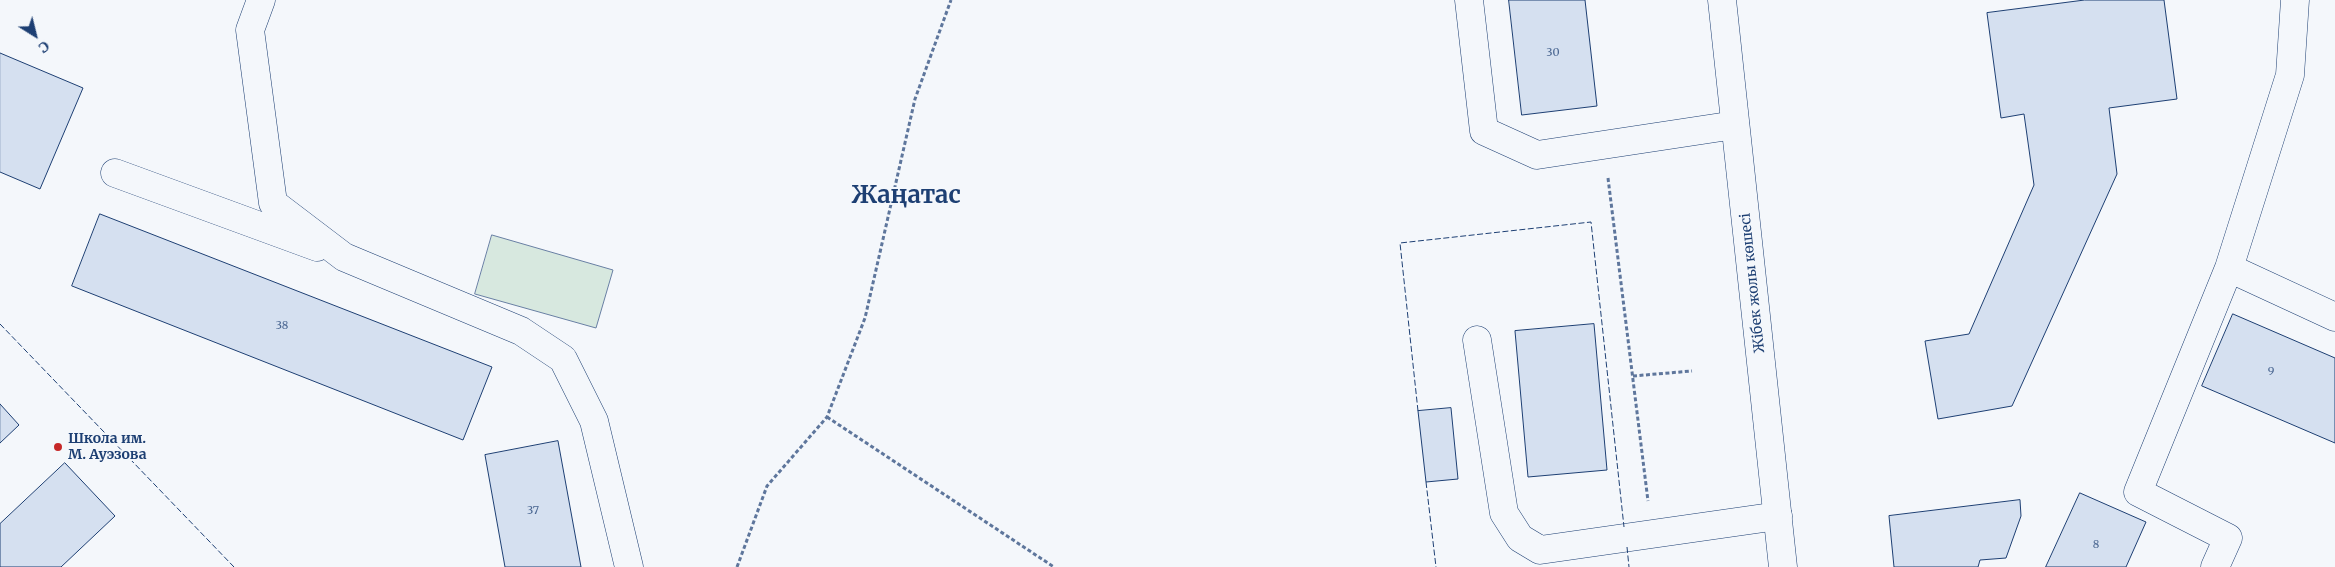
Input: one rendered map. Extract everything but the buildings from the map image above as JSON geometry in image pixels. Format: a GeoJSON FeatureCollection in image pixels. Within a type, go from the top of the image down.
{"type":"FeatureCollection","features":[{"type":"Feature","properties":{"kind":"main road"},"geometry":{"type":"LineString","coordinates":[[261,0],[250,30],[273,203],[344,257]]}},
{"type":"Feature","properties":{"kind":"main road"},"geometry":{"type":"LineString","coordinates":[[1469,0],[1484,131],[1537,155],[1735,125]]}},
{"type":"Feature","properties":{"kind":"main road","name":"Жібек жолы көшесі"},"geometry":{"type":"LineString","coordinates":[[1722,0],[1783,567]]}},
{"type":"Feature","properties":{"kind":"main road"},"geometry":{"type":"LineString","coordinates":[[2215,567],[2228,538],[2138,492],[2229,268],[2290,75],[2295,0]]}},
{"type":"Feature","properties":{"kind":"main road"},"geometry":{"type":"LineString","coordinates":[[114,173],[344,257],[521,331],[563,359],[594,421],[629,567]]}},
{"type":"Feature","properties":{"kind":"main road"},"geometry":{"type":"LineString","coordinates":[[2229,268],[2335,317]]}},
{"type":"Feature","properties":{"kind":"main road"},"geometry":{"type":"LineString","coordinates":[[1477,340],[1504,513],[1520,538],[1540,550],[1778,516]]}},
{"type":"Feature","properties":{"kind":"path"},"geometry":{"type":"LineString","coordinates":[[737,567],[767,486],[827,417],[865,318],[915,100],[950,0]]}},
{"type":"Feature","properties":{"kind":"path"},"geometry":{"type":"LineString","coordinates":[[1604,145],[1652,534]]}},
{"type":"Feature","properties":{"kind":"path"},"geometry":{"type":"LineString","coordinates":[[1633,376],[1692,371]]}},
{"type":"Feature","properties":{"kind":"path"},"geometry":{"type":"LineString","coordinates":[[827,417],[1054,567]]}},
{"type":"Feature","properties":{"kind":"shaded area"},"geometry":{"type":"Polygon","coordinates":[[[492,235],[613,270],[596,328],[475,294],[492,235]]]}},
{"type":"Feature","properties":{"kind":"fence"},"geometry":{"type":"LineString","coordinates":[[1418,411],[1400,243],[1591,222],[1624,527]]}},
{"type":"Feature","properties":{"kind":"fence"},"geometry":{"type":"LineString","coordinates":[[0,324],[234,567]]}},
{"type":"Feature","properties":{"kind":"fence"},"geometry":{"type":"LineString","coordinates":[[1426,482],[1436,567]]}},
{"type":"Feature","properties":{"kind":"fence"},"geometry":{"type":"LineString","coordinates":[[1627,547],[1629,567]]}},
{"type":"Feature","properties":{"kind":"place","name":"Школа им. М. Ауэзова"},"geometry":{"type":"Point","coordinates":[58,447]}},
{"type":"Feature","properties":{"kind":"district","name":"Жаңатас"},"geometry":{"type":"Point","coordinates":[906,196]}}]}
